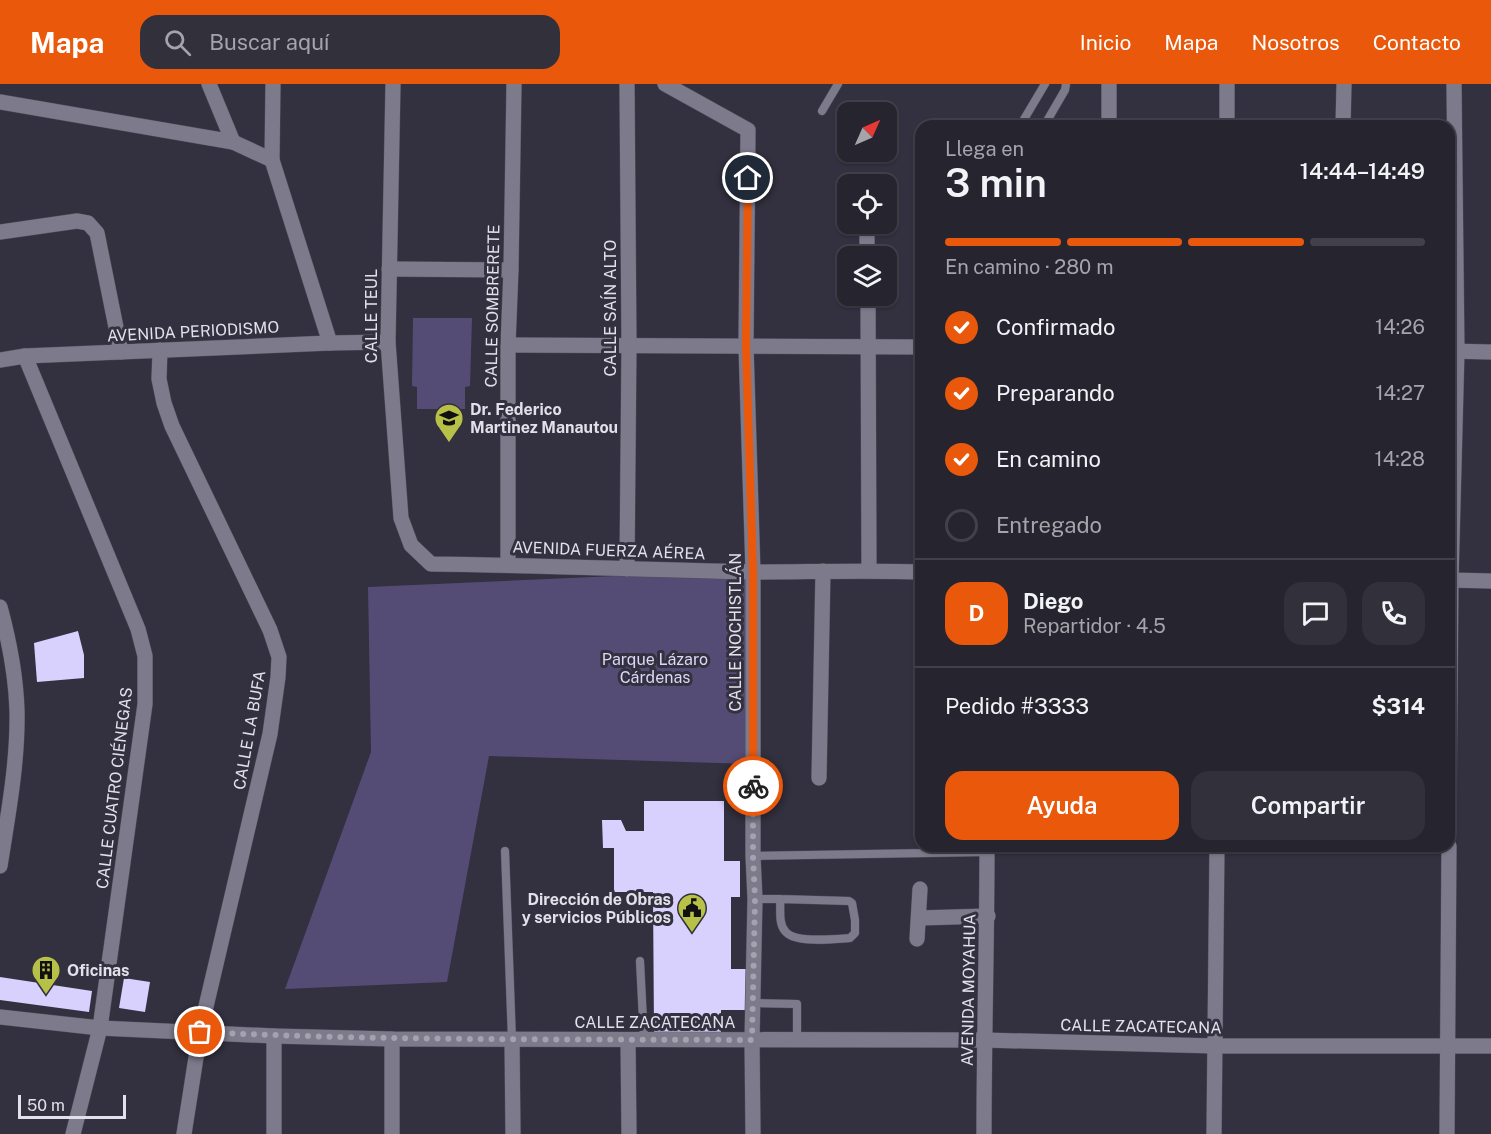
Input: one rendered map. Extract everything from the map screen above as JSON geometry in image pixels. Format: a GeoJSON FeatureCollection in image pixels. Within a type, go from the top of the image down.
{"type":"FeatureCollection","features":[{"type":"Feature","properties":{"kind":"street"},"geometry":{"type":"LineString","coordinates":[[209,84],[233,142]]}},
{"type":"Feature","properties":{"kind":"street"},"geometry":{"type":"LineString","coordinates":[[273,84],[272,160],[330,343]]}},
{"type":"Feature","properties":{"kind":"street","name":"CALLE TEUL"},"geometry":{"type":"LineString","coordinates":[[393,84],[388,342],[401,518],[411,545]]}},
{"type":"Feature","properties":{"kind":"street","name":"CALLE SOMBRERETE"},"geometry":{"type":"LineString","coordinates":[[508,565],[508,345],[514,84]]}},
{"type":"Feature","properties":{"kind":"street","name":"CALLE SAÍN ALTO"},"geometry":{"type":"LineString","coordinates":[[627,84],[629,345],[627,569]]}},
{"type":"Feature","properties":{"kind":"street","name":"CALLE NOCHISTLÁN"},"geometry":{"type":"LineString","coordinates":[[665,84],[748,130],[746,346],[753,572],[755,899],[753,1134]]}},
{"type":"Feature","properties":{"kind":"street"},"geometry":{"type":"LineString","coordinates":[[1109,84],[1109,120]]}},
{"type":"Feature","properties":{"kind":"street"},"geometry":{"type":"LineString","coordinates":[[1227,84],[1227,120]]}},
{"type":"Feature","properties":{"kind":"street"},"geometry":{"type":"LineString","coordinates":[[1343,120],[1344,84]]}},
{"type":"Feature","properties":{"kind":"street"},"geometry":{"type":"LineString","coordinates":[[1454,84],[1454,120]]}},
{"type":"Feature","properties":{"kind":"street"},"geometry":{"type":"LineString","coordinates":[[0,102],[233,142],[272,160]]}},
{"type":"Feature","properties":{"kind":"street"},"geometry":{"type":"LineString","coordinates":[[0,232],[77,221],[88,223],[97,233],[121,352]]}},
{"type":"Feature","properties":{"kind":"street"},"geometry":{"type":"LineString","coordinates":[[389,269],[511,270]]}},
{"type":"Feature","properties":{"kind":"street"},"geometry":{"type":"LineString","coordinates":[[868,306],[869,570]]}},
{"type":"Feature","properties":{"kind":"street","name":"AVENIDA PERIODISMO"},"geometry":{"type":"LineString","coordinates":[[0,360],[25,356],[388,342]]}},
{"type":"Feature","properties":{"kind":"street"},"geometry":{"type":"LineString","coordinates":[[508,345],[915,347]]}},
{"type":"Feature","properties":{"kind":"street","name":"CALLE LA BUFA"},"geometry":{"type":"LineString","coordinates":[[160,350],[159,379],[172,426],[270,630],[279,657],[279,677],[270,734],[200,1032],[184,1134]]}},
{"type":"Feature","properties":{"kind":"street"},"geometry":{"type":"LineString","coordinates":[[1455,351],[1491,352]]}},
{"type":"Feature","properties":{"kind":"street","name":"CALLE CUATRO CIÉNEGAS"},"geometry":{"type":"LineString","coordinates":[[25,356],[138,629],[145,656],[145,704],[100,1028],[74,1134]]}},
{"type":"Feature","properties":{"kind":"street","name":"AVENIDA FUERZA AÉREA"},"geometry":{"type":"LineString","coordinates":[[411,545],[431,564],[753,572],[869,570],[915,572]]}},
{"type":"Feature","properties":{"kind":"street"},"geometry":{"type":"LineString","coordinates":[[819,778],[823,571]]}},
{"type":"Feature","properties":{"kind":"street"},"geometry":{"type":"LineString","coordinates":[[1455,580],[1491,580]]}},
{"type":"Feature","properties":{"kind":"street"},"geometry":{"type":"LineString","coordinates":[[0,606],[12,655],[17,710],[14,770],[0,866]]}},
{"type":"Feature","properties":{"kind":"street","name":"AVENIDA MOYAHUA"},"geometry":{"type":"LineString","coordinates":[[984,1134],[987,852]]}},
{"type":"Feature","properties":{"kind":"street"},"geometry":{"type":"LineString","coordinates":[[1214,1134],[1217,852]]}},
{"type":"Feature","properties":{"kind":"street"},"geometry":{"type":"LineString","coordinates":[[1447,1134],[1449,852]]}},
{"type":"Feature","properties":{"kind":"street"},"geometry":{"type":"LineString","coordinates":[[918,939],[920,889]]}},
{"type":"Feature","properties":{"kind":"street"},"geometry":{"type":"LineString","coordinates":[[919,918],[987,916]]}},
{"type":"Feature","properties":{"kind":"street","name":"CALLE ZACATECANA"},"geometry":{"type":"LineString","coordinates":[[0,1017],[100,1028],[392,1039],[984,1040],[1215,1046],[1491,1046]]}},
{"type":"Feature","properties":{"kind":"street"},"geometry":{"type":"LineString","coordinates":[[274,1036],[274,1134]]}},
{"type":"Feature","properties":{"kind":"street"},"geometry":{"type":"LineString","coordinates":[[392,1039],[393,1134]]}},
{"type":"Feature","properties":{"kind":"street"},"geometry":{"type":"LineString","coordinates":[[512,1040],[513,1134]]}},
{"type":"Feature","properties":{"kind":"street"},"geometry":{"type":"LineString","coordinates":[[629,1134],[636,1040]]}},
{"type":"Feature","properties":{"kind":"lane"},"geometry":{"type":"LineString","coordinates":[[822,111],[838,84]]}},
{"type":"Feature","properties":{"kind":"lane"},"geometry":{"type":"LineString","coordinates":[[1024,120],[1045,84]]}},
{"type":"Feature","properties":{"kind":"lane"},"geometry":{"type":"LineString","coordinates":[[1048,120],[1065,90],[1066,84]]}},
{"type":"Feature","properties":{"kind":"lane"},"geometry":{"type":"LineString","coordinates":[[505,851],[512,1040]]}},
{"type":"Feature","properties":{"kind":"lane"},"geometry":{"type":"LineString","coordinates":[[753,856],[915,851]]}},
{"type":"Feature","properties":{"kind":"lane"},"geometry":{"type":"LineString","coordinates":[[755,899],[780,898],[849,901],[854,910],[855,933],[850,938],[794,938],[786,933],[781,923],[780,898]]}},
{"type":"Feature","properties":{"kind":"lane"},"geometry":{"type":"LineString","coordinates":[[636,1040],[640,961]]}},
{"type":"Feature","properties":{"kind":"lane"},"geometry":{"type":"LineString","coordinates":[[753,1003],[797,1004],[797,1040]]}},
{"type":"Feature","properties":{"kind":"green space"},"geometry":{"type":"Polygon","coordinates":[[[413,318],[472,318],[470,386],[465,387],[465,409],[417,409],[417,387],[412,386],[413,318]]]}},
{"type":"Feature","properties":{"kind":"green space","name":"Parque Lázaro Cárdenas"},"geometry":{"type":"Polygon","coordinates":[[[750,570],[751,764],[489,756],[447,982],[285,989],[371,752],[368,587],[750,570]]]}},
{"type":"Feature","properties":{"kind":"building"},"geometry":{"type":"Polygon","coordinates":[[[78,631],[84,655],[84,678],[37,682],[34,643],[78,631]]]}},
{"type":"Feature","properties":{"kind":"building","name":"Dirección de Obras y servicios Públicos"},"geometry":{"type":"Polygon","coordinates":[[[644,801],[724,801],[724,861],[740,861],[740,897],[731,897],[731,969],[747,969],[747,1010],[721,1010],[721,1033],[654,1033],[653,892],[614,892],[614,848],[603,848],[602,820],[621,820],[626,831],[644,831],[644,801]]]}},
{"type":"Feature","properties":{"kind":"building","name":"Oficinas"},"geometry":{"type":"Polygon","coordinates":[[[0,977],[92,991],[89,1012],[0,1000],[0,977]]]}},
{"type":"Feature","properties":{"kind":"building"},"geometry":{"type":"Polygon","coordinates":[[[124,978],[150,982],[145,1012],[119,1008],[124,978]]]}},
{"type":"Feature","properties":{"kind":"way so far"},"geometry":{"type":"LineString","coordinates":[[200,1032],[432,1039],[752,1040],[755,899],[753,786]]}},
{"type":"Feature","properties":{"kind":"place","name":"Dr. Federico Martinez Manautou"},"geometry":{"type":"Point","coordinates":[449,444]}},
{"type":"Feature","properties":{"kind":"place","name":"Dirección de Obras y servicios Públicos"},"geometry":{"type":"Point","coordinates":[692,934]}},
{"type":"Feature","properties":{"kind":"place","name":"Oficinas"},"geometry":{"type":"Point","coordinates":[46,996]}},
{"type":"Feature","properties":{"kind":"route"},"geometry":{"type":"LineString","coordinates":[[748,178],[746,346],[753,572],[753,786]]}}]}
